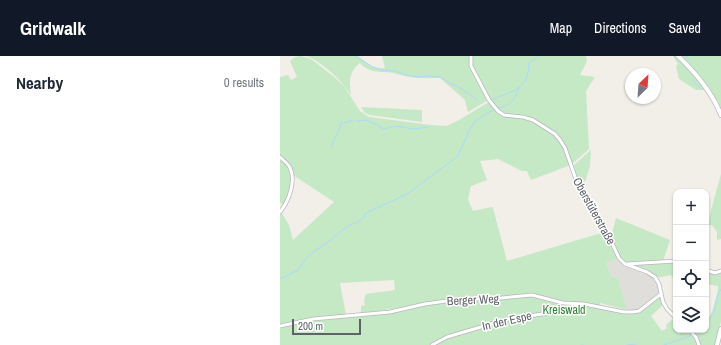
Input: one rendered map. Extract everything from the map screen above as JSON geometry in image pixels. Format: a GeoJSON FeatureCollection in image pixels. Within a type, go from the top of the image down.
{"type":"FeatureCollection","features":[{"type":"Feature","properties":{"kind":"main road"},"geometry":{"type":"LineString","coordinates":[[678,56],[698,76],[721,115]]}},
{"type":"Feature","properties":{"kind":"main road"},"geometry":{"type":"LineString","coordinates":[[717,345],[721,329]]}},
{"type":"Feature","properties":{"kind":"street","name":"Oberstüterstraße"},"geometry":{"type":"LineString","coordinates":[[472,56],[471,66],[489,100],[498,111],[504,115],[533,120],[556,134],[565,148],[579,188],[610,238],[619,258],[625,264]]}},
{"type":"Feature","properties":{"kind":"street"},"geometry":{"type":"LineString","coordinates":[[280,157],[290,166],[292,185],[286,203],[280,212]]}},
{"type":"Feature","properties":{"kind":"street"},"geometry":{"type":"LineString","coordinates":[[625,264],[673,262]]}},
{"type":"Feature","properties":{"kind":"street"},"geometry":{"type":"LineString","coordinates":[[625,264],[647,272],[655,277],[659,284],[667,309],[673,315]]}},
{"type":"Feature","properties":{"kind":"street"},"geometry":{"type":"LineString","coordinates":[[709,271],[715,273],[721,270]]}},
{"type":"Feature","properties":{"kind":"street","name":"Berger Weg"},"geometry":{"type":"LineString","coordinates":[[280,326],[313,319],[390,312],[424,304],[461,299],[491,299],[532,295],[563,304],[584,304],[624,312],[632,312],[639,311],[661,294]]}},
{"type":"Feature","properties":{"kind":"street","name":"In der Espe"},"geometry":{"type":"LineString","coordinates":[[432,345],[448,337],[508,319],[549,313],[584,304]]}},
{"type":"Feature","properties":{"kind":"street"},"geometry":{"type":"LineString","coordinates":[[692,333],[699,345]]}},
{"type":"Feature","properties":{"kind":"shaded area"},"geometry":{"type":"Polygon","coordinates":[[[618,259],[625,264],[647,272],[654,277],[658,284],[660,294],[638,310],[627,310],[618,278],[611,276],[606,263],[618,259]]]}},
{"type":"Feature","properties":{"kind":"green space","name":"Kreiswald"},"geometry":{"type":"Polygon","coordinates":[[[301,56],[311,59],[333,76],[344,86],[360,111],[369,117],[447,126],[489,102],[493,108],[504,116],[531,120],[554,133],[563,147],[569,164],[568,166],[531,180],[527,171],[522,171],[498,159],[480,161],[487,180],[471,186],[468,199],[473,211],[493,208],[507,261],[605,232],[618,259],[606,263],[611,276],[618,278],[627,310],[600,303],[600,307],[625,313],[639,311],[660,295],[663,305],[651,316],[662,331],[667,328],[666,325],[673,319],[673,333],[691,333],[698,345],[280,345],[280,327],[439,303],[439,301],[361,314],[361,306],[365,305],[364,300],[366,294],[395,290],[394,280],[340,283],[346,315],[280,325],[280,213],[281,212],[289,225],[293,240],[334,202],[293,175],[292,171],[280,156],[280,77],[288,75],[291,80],[297,77],[290,61],[295,57],[301,56]]]}},
{"type":"Feature","properties":{"kind":"green space"},"geometry":{"type":"Polygon","coordinates":[[[307,56],[358,56],[370,65],[381,69],[385,68],[382,56],[470,56],[470,67],[488,100],[468,112],[465,100],[440,78],[414,78],[391,72],[375,71],[365,68],[360,63],[356,66],[352,73],[350,86],[351,95],[332,72],[314,59],[307,56]]]}},
{"type":"Feature","properties":{"kind":"green space"},"geometry":{"type":"Polygon","coordinates":[[[473,56],[586,56],[587,61],[580,75],[595,77],[586,91],[588,150],[572,164],[561,138],[554,131],[531,119],[504,114],[492,103],[472,66],[473,56]]]}},
{"type":"Feature","properties":{"kind":"green space"},"geometry":{"type":"Polygon","coordinates":[[[673,56],[676,56],[681,60],[681,56],[721,56],[721,112],[710,90],[696,90],[679,79],[676,66],[678,64],[673,56]]]}},
{"type":"Feature","properties":{"kind":"green space"},"geometry":{"type":"Polygon","coordinates":[[[361,107],[422,110],[422,122],[370,115],[365,113],[361,107]]]}},
{"type":"Feature","properties":{"kind":"green space"},"geometry":{"type":"Polygon","coordinates":[[[591,150],[590,166],[582,192],[573,166],[591,150]]]}},
{"type":"Feature","properties":{"kind":"green space"},"geometry":{"type":"Polygon","coordinates":[[[280,158],[291,175],[291,186],[284,205],[280,203],[280,158]]]}},
{"type":"Feature","properties":{"kind":"green space"},"geometry":{"type":"Polygon","coordinates":[[[721,174],[721,239],[717,240],[717,232],[712,225],[709,226],[710,214],[721,174]]]}},
{"type":"Feature","properties":{"kind":"green space"},"geometry":{"type":"Polygon","coordinates":[[[616,218],[670,240],[663,261],[626,263],[620,257],[611,238],[616,218]]]}},
{"type":"Feature","properties":{"kind":"green space"},"geometry":{"type":"Polygon","coordinates":[[[673,262],[673,278],[671,275],[656,278],[628,264],[673,262]]]}},
{"type":"Feature","properties":{"kind":"green space"},"geometry":{"type":"Polygon","coordinates":[[[709,271],[715,273],[721,271],[721,321],[715,345],[700,345],[693,333],[709,333],[709,317],[713,309],[718,286],[709,284],[709,271]]]}},
{"type":"Feature","properties":{"kind":"waterway"},"geometry":{"type":"LineString","coordinates":[[355,56],[373,67],[382,70],[395,71],[410,76],[440,77],[478,100]]}},
{"type":"Feature","properties":{"kind":"waterway"},"geometry":{"type":"LineString","coordinates":[[490,100],[512,92],[518,88],[526,79],[529,63],[539,56]]}},
{"type":"Feature","properties":{"kind":"waterway"},"geometry":{"type":"LineString","coordinates":[[685,56],[689,59]]}},
{"type":"Feature","properties":{"kind":"waterway"},"geometry":{"type":"LineString","coordinates":[[691,79],[701,89]]}},
{"type":"Feature","properties":{"kind":"waterway"},"geometry":{"type":"LineString","coordinates":[[498,108],[506,106],[511,102],[519,89]]}},
{"type":"Feature","properties":{"kind":"waterway"},"geometry":{"type":"LineString","coordinates":[[280,279],[298,270],[307,257],[341,231],[358,222],[365,216],[364,214],[407,194],[458,156],[475,121],[493,110]]}},
{"type":"Feature","properties":{"kind":"waterway"},"geometry":{"type":"LineString","coordinates":[[331,147],[341,123],[353,120]]}},
{"type":"Feature","properties":{"kind":"waterway"},"geometry":{"type":"LineString","coordinates":[[357,121],[367,120],[384,129],[395,126],[414,129],[428,127]]}},
{"type":"Feature","properties":{"kind":"waterway"},"geometry":{"type":"LineString","coordinates":[[709,319],[714,312],[717,297],[721,289]]}},
{"type":"Feature","properties":{"kind":"waterway"},"geometry":{"type":"LineString","coordinates":[[664,345],[690,336]]}},
{"type":"Feature","properties":{"kind":"waterway"},"geometry":{"type":"LineString","coordinates":[[627,345],[636,344]]}}]}
